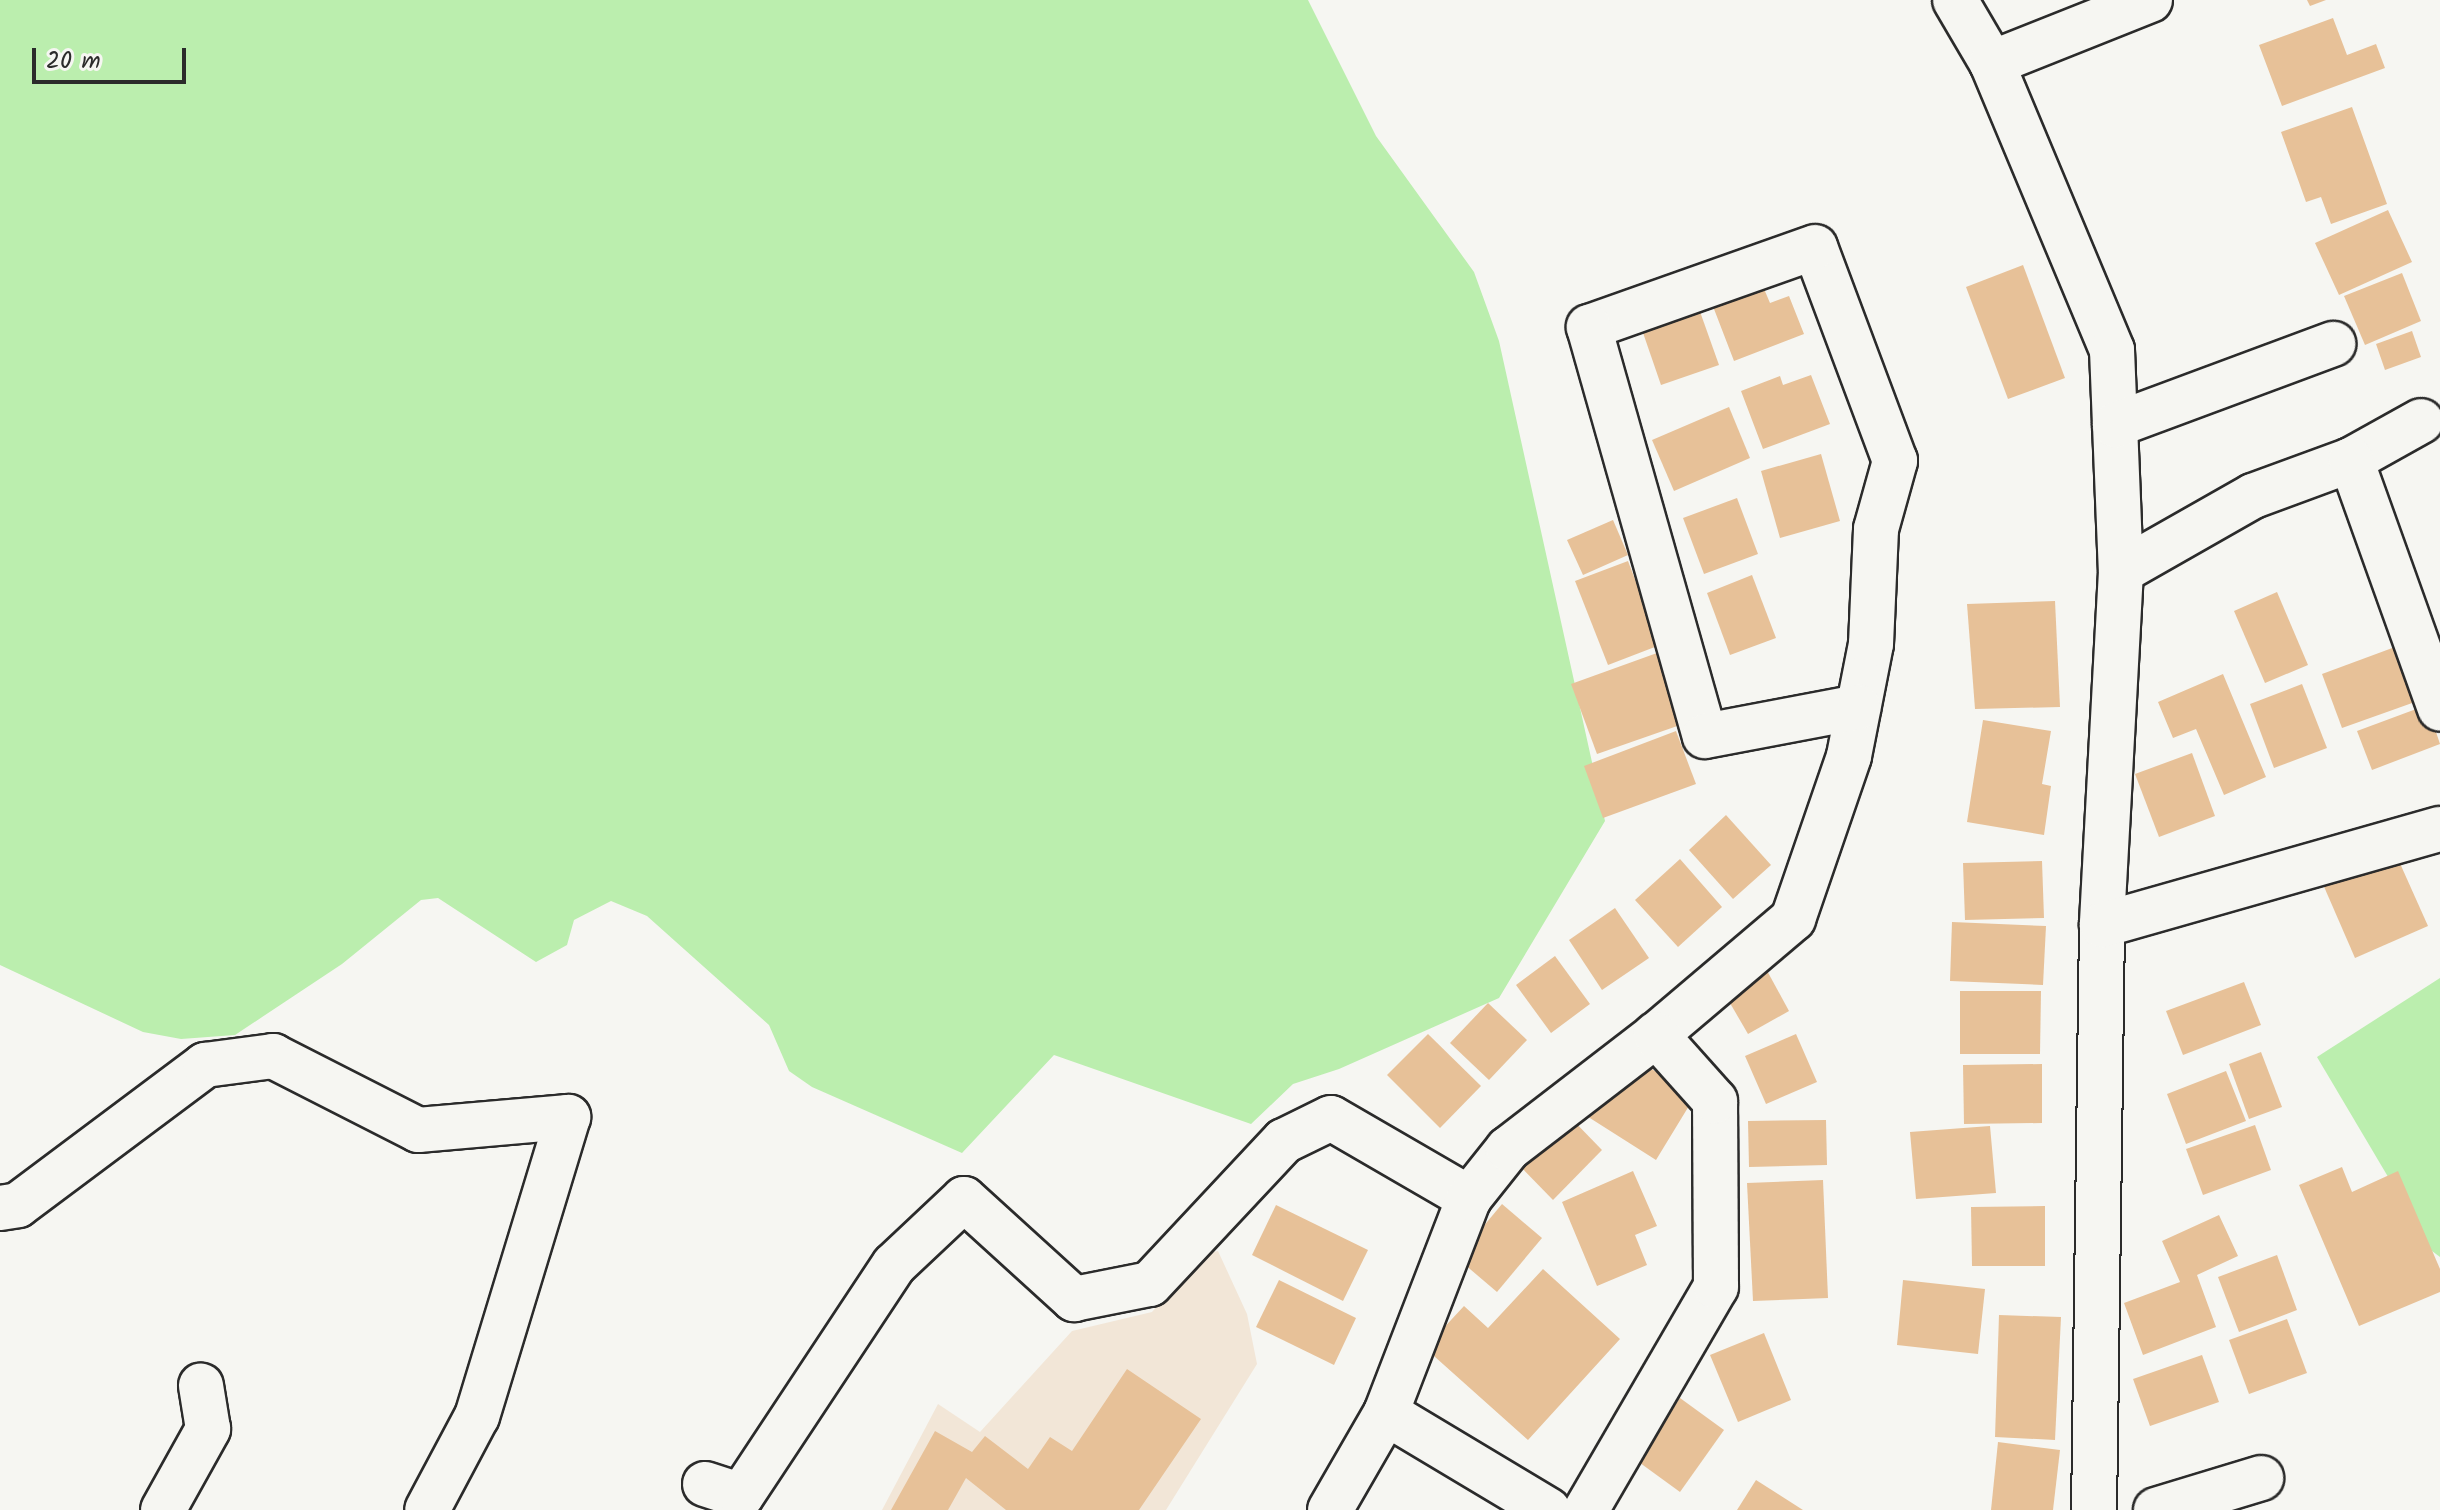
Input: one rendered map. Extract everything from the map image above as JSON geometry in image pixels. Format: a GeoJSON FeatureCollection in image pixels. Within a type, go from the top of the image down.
{"type":"FeatureCollection","features":[{"type":"Feature","properties":{"kind":"street"},"geometry":{"type":"LineString","coordinates":[[1955,0],[1992,63],[2112,350],[2121,571],[2102,925],[2094,1510]]}},
{"type":"Feature","properties":{"kind":"street"},"geometry":{"type":"LineString","coordinates":[[1992,63],[2150,0]]}},
{"type":"Feature","properties":{"kind":"street"},"geometry":{"type":"LineString","coordinates":[[1330,1510],[1386,1413],[1469,1198],[1508,1149],[1656,1035],[1793,919],[1849,756],[1871,644],[1876,529],[1895,461],[1815,247],[1589,327],[1705,736],[1858,707]]}},
{"type":"Feature","properties":{"kind":"street"},"geometry":{"type":"LineString","coordinates":[[2115,425],[2333,344]]}},
{"type":"Feature","properties":{"kind":"street"},"geometry":{"type":"LineString","coordinates":[[2121,571],[2253,496],[2351,460],[2421,421]]}},
{"type":"Feature","properties":{"kind":"street"},"geometry":{"type":"LineString","coordinates":[[2351,460],[2440,709]]}},
{"type":"Feature","properties":{"kind":"street"},"geometry":{"type":"LineString","coordinates":[[2102,925],[2440,829]]}},
{"type":"Feature","properties":{"kind":"street"},"geometry":{"type":"LineString","coordinates":[[1586,1510],[1716,1287],[1715,1101],[1656,1035]]}},
{"type":"Feature","properties":{"kind":"street"},"geometry":{"type":"LineString","coordinates":[[0,1208],[18,1205],[205,1065],[273,1056],[418,1130],[568,1117],[477,1416],[427,1510]]}},
{"type":"Feature","properties":{"kind":"street"},"geometry":{"type":"LineString","coordinates":[[705,1484],[741,1496],[894,1265],[964,1199],[1074,1299],[1150,1284],[1284,1141],[1331,1118],[1469,1198]]}},
{"type":"Feature","properties":{"kind":"street"},"geometry":{"type":"LineString","coordinates":[[163,1510],[208,1429],[201,1386]]}},
{"type":"Feature","properties":{"kind":"street"},"geometry":{"type":"LineString","coordinates":[[1386,1413],[1548,1510]]}},
{"type":"Feature","properties":{"kind":"street"},"geometry":{"type":"LineString","coordinates":[[2156,1510],[2261,1478]]}},
{"type":"Feature","properties":{"kind":"shaded area"},"geometry":{"type":"Polygon","coordinates":[[[1218,1251],[1247,1314],[1257,1364],[1166,1510],[882,1510],[938,1404],[980,1432],[1072,1331],[1152,1312],[1203,1254],[1218,1251]]]}},
{"type":"Feature","properties":{"kind":"green space"},"geometry":{"type":"Polygon","coordinates":[[[0,0],[1308,0],[1376,136],[1474,272],[1499,341],[1605,821],[1499,998],[1339,1069],[1293,1084],[1251,1124],[1054,1055],[962,1153],[812,1087],[789,1071],[769,1025],[647,916],[611,901],[574,920],[567,945],[536,962],[438,898],[421,900],[342,964],[235,1035],[181,1039],[143,1032],[0,965],[0,0]]]}},
{"type":"Feature","properties":{"kind":"green space"},"geometry":{"type":"Polygon","coordinates":[[[2440,978],[2440,1257],[2432,1251],[2317,1057],[2440,978]]]}},
{"type":"Feature","properties":{"kind":"building"},"geometry":{"type":"Polygon","coordinates":[[[2307,0],[2326,0],[2310,6],[2307,0]]]}},
{"type":"Feature","properties":{"kind":"building"},"geometry":{"type":"Polygon","coordinates":[[[2333,18],[2347,55],[2376,44],[2385,68],[2282,106],[2259,45],[2333,18]]]}},
{"type":"Feature","properties":{"kind":"building"},"geometry":{"type":"Polygon","coordinates":[[[2352,107],[2387,204],[2331,224],[2321,197],[2306,202],[2281,132],[2352,107]]]}},
{"type":"Feature","properties":{"kind":"building"},"geometry":{"type":"Polygon","coordinates":[[[2388,210],[2412,262],[2339,295],[2315,243],[2388,210]]]}},
{"type":"Feature","properties":{"kind":"building"},"geometry":{"type":"Polygon","coordinates":[[[2023,265],[2065,378],[2008,399],[1966,287],[2023,265]]]}},
{"type":"Feature","properties":{"kind":"building"},"geometry":{"type":"Polygon","coordinates":[[[2402,273],[2421,321],[2365,345],[2344,296],[2402,273]]]}},
{"type":"Feature","properties":{"kind":"building"},"geometry":{"type":"Polygon","coordinates":[[[1759,277],[1770,303],[1789,296],[1804,334],[1734,361],[1709,296],[1759,277]]]}},
{"type":"Feature","properties":{"kind":"building"},"geometry":{"type":"Polygon","coordinates":[[[1698,306],[1719,365],[1661,385],[1641,327],[1698,306]]]}},
{"type":"Feature","properties":{"kind":"building"},"geometry":{"type":"Polygon","coordinates":[[[2412,331],[2421,357],[2385,370],[2376,344],[2412,331]]]}},
{"type":"Feature","properties":{"kind":"building"},"geometry":{"type":"Polygon","coordinates":[[[1811,375],[1830,424],[1763,449],[1741,391],[1780,376],[1783,385],[1811,375]]]}},
{"type":"Feature","properties":{"kind":"building"},"geometry":{"type":"Polygon","coordinates":[[[1729,407],[1750,458],[1674,491],[1652,440],[1729,407]]]}},
{"type":"Feature","properties":{"kind":"building"},"geometry":{"type":"Polygon","coordinates":[[[1821,454],[1840,521],[1780,538],[1761,471],[1821,454]]]}},
{"type":"Feature","properties":{"kind":"building"},"geometry":{"type":"Polygon","coordinates":[[[1737,498],[1758,554],[1704,574],[1683,518],[1737,498]]]}},
{"type":"Feature","properties":{"kind":"building"},"geometry":{"type":"Polygon","coordinates":[[[1613,520],[1628,555],[1583,575],[1567,540],[1613,520]]]}},
{"type":"Feature","properties":{"kind":"building"},"geometry":{"type":"Polygon","coordinates":[[[1628,561],[1660,645],[1608,665],[1575,581],[1628,561]]]}},
{"type":"Feature","properties":{"kind":"building"},"geometry":{"type":"Polygon","coordinates":[[[1752,575],[1776,638],[1730,655],[1707,593],[1752,575]]]}},
{"type":"Feature","properties":{"kind":"building"},"geometry":{"type":"Polygon","coordinates":[[[2277,592],[2308,665],[2265,683],[2234,611],[2277,592]]]}},
{"type":"Feature","properties":{"kind":"building"},"geometry":{"type":"Polygon","coordinates":[[[2055,601],[2060,707],[1975,709],[1967,604],[2055,601]]]}},
{"type":"Feature","properties":{"kind":"building"},"geometry":{"type":"Polygon","coordinates":[[[2395,647],[2415,702],[2342,728],[2322,674],[2395,647]]]}},
{"type":"Feature","properties":{"kind":"building"},"geometry":{"type":"Polygon","coordinates":[[[1657,653],[1683,724],[1597,754],[1571,684],[1657,653]]]}},
{"type":"Feature","properties":{"kind":"building"},"geometry":{"type":"Polygon","coordinates":[[[2223,674],[2266,777],[2224,795],[2196,729],[2173,738],[2158,702],[2223,674]]]}},
{"type":"Feature","properties":{"kind":"building"},"geometry":{"type":"Polygon","coordinates":[[[2302,684],[2327,748],[2274,768],[2250,704],[2302,684]]]}},
{"type":"Feature","properties":{"kind":"building"},"geometry":{"type":"Polygon","coordinates":[[[2427,705],[2440,744],[2372,770],[2357,731],[2427,705]]]}},
{"type":"Feature","properties":{"kind":"building"},"geometry":{"type":"Polygon","coordinates":[[[1983,720],[2051,731],[2042,784],[2051,786],[2044,835],[1967,822],[1983,720]]]}},
{"type":"Feature","properties":{"kind":"building"},"geometry":{"type":"Polygon","coordinates":[[[1676,731],[1696,784],[1603,818],[1584,766],[1676,731]]]}},
{"type":"Feature","properties":{"kind":"building"},"geometry":{"type":"Polygon","coordinates":[[[2192,753],[2215,816],[2159,837],[2135,774],[2192,753]]]}},
{"type":"Feature","properties":{"kind":"building"},"geometry":{"type":"Polygon","coordinates":[[[1726,815],[1771,865],[1733,899],[1689,850],[1726,815]]]}},
{"type":"Feature","properties":{"kind":"building"},"geometry":{"type":"Polygon","coordinates":[[[2394,850],[2428,926],[2355,958],[2322,882],[2394,850]]]}},
{"type":"Feature","properties":{"kind":"building"},"geometry":{"type":"Polygon","coordinates":[[[1680,859],[1722,907],[1678,947],[1635,900],[1680,859]]]}},
{"type":"Feature","properties":{"kind":"building"},"geometry":{"type":"Polygon","coordinates":[[[2042,861],[2044,918],[1965,920],[1963,863],[2042,861]]]}},
{"type":"Feature","properties":{"kind":"building"},"geometry":{"type":"Polygon","coordinates":[[[1615,908],[1649,958],[1602,990],[1569,940],[1615,908]]]}},
{"type":"Feature","properties":{"kind":"building"},"geometry":{"type":"Polygon","coordinates":[[[1952,922],[2046,926],[2043,985],[1950,981],[1952,922]]]}},
{"type":"Feature","properties":{"kind":"building"},"geometry":{"type":"Polygon","coordinates":[[[1555,956],[1590,1004],[1551,1033],[1516,985],[1555,956]]]}},
{"type":"Feature","properties":{"kind":"building"},"geometry":{"type":"Polygon","coordinates":[[[1765,967],[1789,1011],[1748,1034],[1723,991],[1765,967]]]}},
{"type":"Feature","properties":{"kind":"building"},"geometry":{"type":"Polygon","coordinates":[[[2244,982],[2261,1025],[2183,1055],[2166,1011],[2244,982]]]}},
{"type":"Feature","properties":{"kind":"building"},"geometry":{"type":"Polygon","coordinates":[[[1960,991],[2041,991],[2040,1054],[1960,1054],[1960,991]]]}},
{"type":"Feature","properties":{"kind":"building"},"geometry":{"type":"Polygon","coordinates":[[[1488,1003],[1527,1040],[1489,1080],[1450,1043],[1488,1003]]]}},
{"type":"Feature","properties":{"kind":"building"},"geometry":{"type":"Polygon","coordinates":[[[1428,1034],[1481,1086],[1440,1128],[1387,1075],[1428,1034]]]}},
{"type":"Feature","properties":{"kind":"building"},"geometry":{"type":"Polygon","coordinates":[[[1796,1034],[1817,1082],[1766,1104],[1745,1056],[1796,1034]]]}},
{"type":"Feature","properties":{"kind":"building"},"geometry":{"type":"Polygon","coordinates":[[[2261,1052],[2282,1107],[2249,1119],[2229,1064],[2261,1052]]]}},
{"type":"Feature","properties":{"kind":"building"},"geometry":{"type":"Polygon","coordinates":[[[1637,1060],[1695,1096],[1656,1160],[1582,1113],[1597,1087],[1614,1098],[1637,1060]]]}},
{"type":"Feature","properties":{"kind":"building"},"geometry":{"type":"Polygon","coordinates":[[[2042,1064],[2042,1123],[1964,1124],[1963,1065],[2042,1064]]]}},
{"type":"Feature","properties":{"kind":"building"},"geometry":{"type":"Polygon","coordinates":[[[2226,1071],[2246,1121],[2186,1144],[2167,1094],[2226,1071]]]}},
{"type":"Feature","properties":{"kind":"building"},"geometry":{"type":"Polygon","coordinates":[[[1568,1115],[1602,1150],[1553,1200],[1519,1165],[1568,1115]]]}},
{"type":"Feature","properties":{"kind":"building"},"geometry":{"type":"Polygon","coordinates":[[[1826,1120],[1827,1165],[1749,1167],[1748,1121],[1826,1120]]]}},
{"type":"Feature","properties":{"kind":"building"},"geometry":{"type":"Polygon","coordinates":[[[2255,1125],[2271,1170],[2203,1195],[2186,1149],[2255,1125]]]}},
{"type":"Feature","properties":{"kind":"building"},"geometry":{"type":"Polygon","coordinates":[[[1990,1126],[1996,1193],[1916,1199],[1910,1132],[1990,1126]]]}},
{"type":"Feature","properties":{"kind":"building"},"geometry":{"type":"Polygon","coordinates":[[[2342,1167],[2352,1192],[2398,1171],[2440,1269],[2440,1292],[2359,1326],[2299,1185],[2342,1167]]]}},
{"type":"Feature","properties":{"kind":"building"},"geometry":{"type":"Polygon","coordinates":[[[1633,1171],[1657,1226],[1635,1235],[1647,1265],[1597,1286],[1562,1202],[1633,1171]]]}},
{"type":"Feature","properties":{"kind":"building"},"geometry":{"type":"Polygon","coordinates":[[[1823,1180],[1828,1298],[1753,1301],[1747,1183],[1823,1180]]]}},
{"type":"Feature","properties":{"kind":"building"},"geometry":{"type":"Polygon","coordinates":[[[1502,1204],[1542,1238],[1497,1292],[1457,1258],[1502,1204]]]}},
{"type":"Feature","properties":{"kind":"building"},"geometry":{"type":"Polygon","coordinates":[[[1276,1205],[1368,1250],[1343,1301],[1252,1255],[1276,1205]]]}},
{"type":"Feature","properties":{"kind":"building"},"geometry":{"type":"Polygon","coordinates":[[[2045,1206],[2045,1266],[1972,1266],[1971,1207],[2045,1206]]]}},
{"type":"Feature","properties":{"kind":"building"},"geometry":{"type":"Polygon","coordinates":[[[2219,1215],[2238,1256],[2197,1275],[2216,1327],[2143,1355],[2124,1303],[2180,1282],[2162,1241],[2219,1215]]]}},
{"type":"Feature","properties":{"kind":"building"},"geometry":{"type":"Polygon","coordinates":[[[2277,1255],[2297,1310],[2239,1332],[2218,1277],[2277,1255]]]}},
{"type":"Feature","properties":{"kind":"building"},"geometry":{"type":"Polygon","coordinates":[[[1543,1269],[1620,1339],[1528,1440],[1425,1348],[1464,1306],[1488,1328],[1543,1269]]]}},
{"type":"Feature","properties":{"kind":"building"},"geometry":{"type":"Polygon","coordinates":[[[1279,1280],[1356,1318],[1334,1365],[1256,1327],[1279,1280]]]}},
{"type":"Feature","properties":{"kind":"building"},"geometry":{"type":"Polygon","coordinates":[[[1903,1280],[1985,1289],[1978,1354],[1897,1345],[1903,1280]]]}},
{"type":"Feature","properties":{"kind":"building"},"geometry":{"type":"Polygon","coordinates":[[[1999,1315],[2061,1317],[2055,1440],[1995,1437],[1999,1315]]]}},
{"type":"Feature","properties":{"kind":"building"},"geometry":{"type":"Polygon","coordinates":[[[2287,1319],[2307,1373],[2249,1394],[2229,1340],[2287,1319]]]}},
{"type":"Feature","properties":{"kind":"building"},"geometry":{"type":"Polygon","coordinates":[[[1764,1333],[1791,1400],[1738,1422],[1710,1355],[1764,1333]]]}},
{"type":"Feature","properties":{"kind":"building"},"geometry":{"type":"Polygon","coordinates":[[[2202,1355],[2219,1402],[2150,1426],[2133,1379],[2202,1355]]]}},
{"type":"Feature","properties":{"kind":"building"},"geometry":{"type":"Polygon","coordinates":[[[1127,1369],[1201,1419],[1139,1510],[1006,1510],[966,1478],[948,1510],[891,1510],[935,1431],[972,1452],[985,1436],[1028,1469],[1050,1437],[1072,1451],[1127,1369]]]}},
{"type":"Feature","properties":{"kind":"building"},"geometry":{"type":"Polygon","coordinates":[[[1680,1398],[1724,1430],[1680,1492],[1636,1460],[1680,1398]]]}},
{"type":"Feature","properties":{"kind":"building"},"geometry":{"type":"Polygon","coordinates":[[[1998,1442],[2060,1450],[2053,1510],[1991,1510],[1998,1442]]]}},
{"type":"Feature","properties":{"kind":"building"},"geometry":{"type":"Polygon","coordinates":[[[1756,1480],[1803,1510],[1737,1510],[1756,1480]]]}}]}
